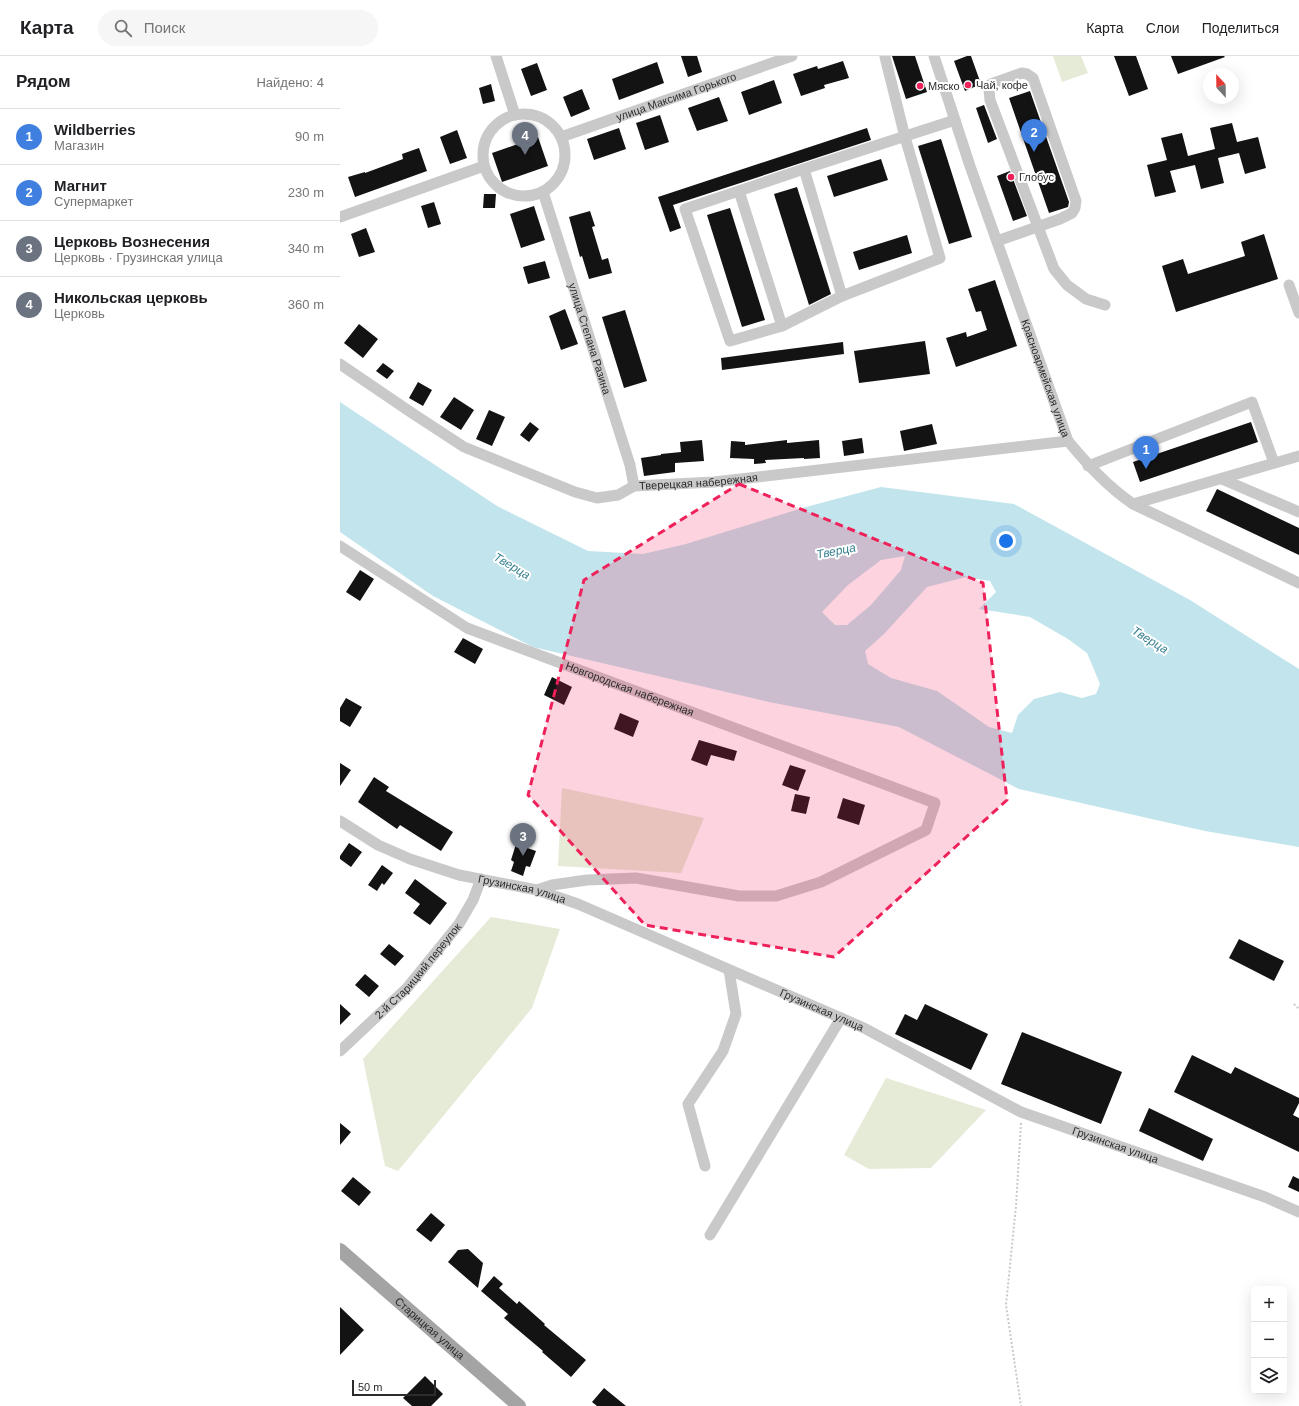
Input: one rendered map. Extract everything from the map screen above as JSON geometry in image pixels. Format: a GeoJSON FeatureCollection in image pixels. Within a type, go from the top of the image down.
{"type":"FeatureCollection","features":[{"type":"Feature","properties":{"kind":"main road","name":"Старицкая улица"},"geometry":{"type":"LineString","coordinates":[[340,1250],[519,1406]]}},
{"type":"Feature","properties":{"kind":"street"},"geometry":{"type":"LineString","coordinates":[[496,56],[515,115]]}},
{"type":"Feature","properties":{"kind":"street","name":"улица Максима Горького"},"geometry":{"type":"LineString","coordinates":[[560,137],[792,56]]}},
{"type":"Feature","properties":{"kind":"street","name":"Красноармейская улица"},"geometry":{"type":"LineString","coordinates":[[934,56],[997,241],[1068,441],[1088,466],[1117,493],[1133,504],[1299,583]]}},
{"type":"Feature","properties":{"kind":"street"},"geometry":{"type":"LineString","coordinates":[[885,57],[905,137],[940,258],[842,296],[782,326],[730,341],[685,209],[804,169],[905,137],[955,120]]}},
{"type":"Feature","properties":{"kind":"street"},"geometry":{"type":"LineString","coordinates":[[997,241],[1037,227],[1072,213],[1075,208],[1076,201],[1033,78],[1022,73],[998,80],[991,84],[989,89],[990,100],[1037,227],[1054,270],[1067,285],[1086,299],[1105,305]]}},
{"type":"Feature","properties":{"kind":"street"},"geometry":{"type":"LineString","coordinates":[[526,114],[537,116],[554,128],[560,137],[564,147],[565,157],[563,168],[552,186],[543,192],[531,196],[519,196],[507,193],[497,187],[489,177],[484,166],[482,155],[484,144],[488,134],[496,125],[505,119],[515,115],[526,114]]}},
{"type":"Feature","properties":{"kind":"street"},"geometry":{"type":"LineString","coordinates":[[340,217],[484,166]]}},
{"type":"Feature","properties":{"kind":"street"},"geometry":{"type":"LineString","coordinates":[[804,169],[842,296]]}},
{"type":"Feature","properties":{"kind":"street"},"geometry":{"type":"LineString","coordinates":[[739,191],[782,326]]}},
{"type":"Feature","properties":{"kind":"street","name":"улица Степана Разина"},"geometry":{"type":"LineString","coordinates":[[543,192],[630,465],[634,486]]}},
{"type":"Feature","properties":{"kind":"street"},"geometry":{"type":"LineString","coordinates":[[1290,285],[1299,313]]}},
{"type":"Feature","properties":{"kind":"street","name":"Тверецкая набережная"},"geometry":{"type":"LineString","coordinates":[[340,364],[464,447],[575,492],[597,498],[618,495],[634,486],[714,482],[1068,441]]}},
{"type":"Feature","properties":{"kind":"street"},"geometry":{"type":"LineString","coordinates":[[1088,466],[1252,402],[1274,463]]}},
{"type":"Feature","properties":{"kind":"street"},"geometry":{"type":"LineString","coordinates":[[1133,504],[1299,456]]}},
{"type":"Feature","properties":{"kind":"street"},"geometry":{"type":"LineString","coordinates":[[1222,479],[1299,512]]}},
{"type":"Feature","properties":{"kind":"street","name":"Новгородская набережная"},"geometry":{"type":"LineString","coordinates":[[340,546],[467,628],[935,803],[926,830],[821,882],[776,896],[739,896],[636,878],[587,880],[552,885],[537,890]]}},
{"type":"Feature","properties":{"kind":"street","name":"Грузинская улица"},"geometry":{"type":"LineString","coordinates":[[340,821],[378,845],[410,859],[459,875],[537,890],[578,904],[864,1028],[1021,1112],[1265,1197],[1299,1212]]}},
{"type":"Feature","properties":{"kind":"street","name":"2-й Старицкий переулок"},"geometry":{"type":"LineString","coordinates":[[340,1051],[407,988],[459,924],[473,900],[481,879]]}},
{"type":"Feature","properties":{"kind":"street"},"geometry":{"type":"LineString","coordinates":[[705,1166],[688,1104],[723,1051],[736,1014],[730,970]]}},
{"type":"Feature","properties":{"kind":"street"},"geometry":{"type":"LineString","coordinates":[[710,1235],[841,1018]]}},
{"type":"Feature","properties":{"kind":"path"},"geometry":{"type":"LineString","coordinates":[[1294,1004],[1299,1009]]}},
{"type":"Feature","properties":{"kind":"path"},"geometry":{"type":"LineString","coordinates":[[1021,1112],[1016,1206],[1006,1305],[1021,1406]]}},
{"type":"Feature","properties":{"kind":"highlighted area"},"geometry":{"type":"Polygon","coordinates":[[[739,484],[983,583],[1007,800],[834,957],[645,925],[528,795],[584,580],[739,484]]]}},
{"type":"Feature","properties":{"kind":"green space"},"geometry":{"type":"Polygon","coordinates":[[[1053,56],[1081,56],[1088,73],[1062,82],[1053,56]]]}},
{"type":"Feature","properties":{"kind":"green space"},"geometry":{"type":"Polygon","coordinates":[[[562,788],[704,818],[681,873],[558,866],[562,788]]]}},
{"type":"Feature","properties":{"kind":"green space"},"geometry":{"type":"Polygon","coordinates":[[[491,917],[560,929],[532,1008],[398,1171],[385,1166],[363,1059],[491,917]]]}},
{"type":"Feature","properties":{"kind":"green space"},"geometry":{"type":"Polygon","coordinates":[[[886,1078],[986,1110],[931,1168],[869,1169],[844,1155],[886,1078]]]}},
{"type":"Feature","properties":{"kind":"water","name":"Тверца"},"geometry":{"type":"Polygon","coordinates":[[[340,402],[497,506],[588,551],[643,554],[686,544],[806,507],[881,487],[1014,504],[1190,600],[1299,669],[1299,847],[1205,831],[1019,789],[899,727],[769,702],[533,647],[433,596],[340,532],[340,402]],[[905,556],[881,560],[848,585],[822,612],[835,625],[847,625],[871,605],[901,570],[905,556]],[[966,577],[927,587],[884,634],[865,651],[868,664],[891,678],[937,691],[989,727],[1012,733],[1018,715],[1034,699],[1060,692],[1082,698],[1096,694],[1100,684],[1087,653],[1068,639],[1030,617],[979,609],[996,592],[990,581],[966,577]]]}},
{"type":"Feature","properties":{"kind":"building"},"geometry":{"type":"Polygon","coordinates":[[[681,56],[697,56],[702,72],[688,77],[681,56]]]}},
{"type":"Feature","properties":{"kind":"building"},"geometry":{"type":"Polygon","coordinates":[[[892,56],[915,56],[927,92],[906,99],[892,56]]]}},
{"type":"Feature","properties":{"kind":"building"},"geometry":{"type":"Polygon","coordinates":[[[971,56],[981,84],[965,91],[954,61],[971,56]]]}},
{"type":"Feature","properties":{"kind":"building"},"geometry":{"type":"Polygon","coordinates":[[[1114,56],[1136,56],[1148,89],[1129,96],[1114,56]]]}},
{"type":"Feature","properties":{"kind":"building"},"geometry":{"type":"Polygon","coordinates":[[[1171,56],[1224,56],[1225,57],[1178,74],[1171,56]]]}},
{"type":"Feature","properties":{"kind":"building"},"geometry":{"type":"Polygon","coordinates":[[[843,61],[849,78],[824,85],[825,88],[801,96],[793,74],[817,66],[818,69],[843,61]]]}},
{"type":"Feature","properties":{"kind":"building"},"geometry":{"type":"Polygon","coordinates":[[[657,62],[664,83],[619,100],[612,79],[657,62]]]}},
{"type":"Feature","properties":{"kind":"building"},"geometry":{"type":"Polygon","coordinates":[[[537,63],[547,90],[531,96],[521,69],[537,63]]]}},
{"type":"Feature","properties":{"kind":"building"},"geometry":{"type":"Polygon","coordinates":[[[774,80],[782,103],[749,115],[741,92],[774,80]]]}},
{"type":"Feature","properties":{"kind":"building"},"geometry":{"type":"Polygon","coordinates":[[[491,84],[495,101],[483,104],[479,88],[491,84]]]}},
{"type":"Feature","properties":{"kind":"building"},"geometry":{"type":"Polygon","coordinates":[[[582,89],[590,109],[571,117],[563,97],[582,89]]]}},
{"type":"Feature","properties":{"kind":"building"},"geometry":{"type":"Polygon","coordinates":[[[1030,91],[1069,202],[1068,207],[1049,213],[1009,98],[1030,91]]]}},
{"type":"Feature","properties":{"kind":"building"},"geometry":{"type":"Polygon","coordinates":[[[719,97],[728,121],[697,131],[688,108],[719,97]]]}},
{"type":"Feature","properties":{"kind":"building"},"geometry":{"type":"Polygon","coordinates":[[[984,105],[997,139],[988,143],[976,108],[984,105]]]}},
{"type":"Feature","properties":{"kind":"building"},"geometry":{"type":"Polygon","coordinates":[[[660,115],[669,142],[645,150],[636,123],[660,115]]]}},
{"type":"Feature","properties":{"kind":"building"},"geometry":{"type":"Polygon","coordinates":[[[1232,123],[1237,142],[1258,137],[1266,168],[1245,174],[1239,153],[1218,158],[1224,183],[1201,189],[1195,165],[1170,171],[1176,192],[1155,197],[1147,165],[1167,160],[1161,138],[1182,133],[1188,156],[1215,149],[1210,128],[1232,123]]]}},
{"type":"Feature","properties":{"kind":"building"},"geometry":{"type":"Polygon","coordinates":[[[619,128],[626,149],[594,160],[587,139],[619,128]]]}},
{"type":"Feature","properties":{"kind":"building"},"geometry":{"type":"Polygon","coordinates":[[[867,128],[871,140],[673,205],[681,228],[670,232],[658,197],[867,128]]]}},
{"type":"Feature","properties":{"kind":"building"},"geometry":{"type":"Polygon","coordinates":[[[457,130],[467,158],[450,164],[440,137],[457,130]]]}},
{"type":"Feature","properties":{"kind":"building"},"geometry":{"type":"Polygon","coordinates":[[[538,137],[548,166],[502,182],[492,153],[538,137]]]}},
{"type":"Feature","properties":{"kind":"building"},"geometry":{"type":"Polygon","coordinates":[[[941,139],[972,237],[949,244],[918,146],[941,139]]]}},
{"type":"Feature","properties":{"kind":"building"},"geometry":{"type":"Polygon","coordinates":[[[419,148],[427,171],[355,197],[348,177],[365,173],[403,159],[402,154],[419,148]]]}},
{"type":"Feature","properties":{"kind":"building"},"geometry":{"type":"Polygon","coordinates":[[[881,159],[888,180],[834,197],[827,176],[881,159]]]}},
{"type":"Feature","properties":{"kind":"building"},"geometry":{"type":"Polygon","coordinates":[[[1010,171],[1027,216],[1013,221],[997,176],[1010,171]]]}},
{"type":"Feature","properties":{"kind":"building"},"geometry":{"type":"Polygon","coordinates":[[[797,187],[831,294],[809,305],[774,194],[797,187]]]}},
{"type":"Feature","properties":{"kind":"building"},"geometry":{"type":"Polygon","coordinates":[[[484,194],[496,194],[495,208],[483,208],[484,194]]]}},
{"type":"Feature","properties":{"kind":"building"},"geometry":{"type":"Polygon","coordinates":[[[434,202],[441,224],[428,228],[421,206],[434,202]]]}},
{"type":"Feature","properties":{"kind":"building"},"geometry":{"type":"Polygon","coordinates":[[[534,206],[545,240],[521,248],[510,214],[534,206]]]}},
{"type":"Feature","properties":{"kind":"building"},"geometry":{"type":"Polygon","coordinates":[[[730,208],[765,320],[742,327],[707,215],[730,208]]]}},
{"type":"Feature","properties":{"kind":"building"},"geometry":{"type":"Polygon","coordinates":[[[590,211],[595,226],[592,227],[602,260],[608,258],[612,273],[589,279],[582,256],[580,257],[569,217],[590,211]]]}},
{"type":"Feature","properties":{"kind":"building"},"geometry":{"type":"Polygon","coordinates":[[[366,228],[375,252],[359,257],[351,234],[366,228]]]}},
{"type":"Feature","properties":{"kind":"building"},"geometry":{"type":"Polygon","coordinates":[[[1264,234],[1278,279],[1176,312],[1162,266],[1183,259],[1188,274],[1245,256],[1241,242],[1264,234]]]}},
{"type":"Feature","properties":{"kind":"building"},"geometry":{"type":"Polygon","coordinates":[[[907,235],[912,253],[859,270],[853,252],[907,235]]]}},
{"type":"Feature","properties":{"kind":"building"},"geometry":{"type":"Polygon","coordinates":[[[545,261],[550,278],[528,284],[523,267],[545,261]]]}},
{"type":"Feature","properties":{"kind":"building"},"geometry":{"type":"Polygon","coordinates":[[[995,280],[1017,346],[956,367],[946,338],[966,332],[967,337],[987,330],[981,311],[976,312],[968,289],[995,280]]]}},
{"type":"Feature","properties":{"kind":"building"},"geometry":{"type":"Polygon","coordinates":[[[565,309],[578,344],[561,350],[549,316],[565,309]]]}},
{"type":"Feature","properties":{"kind":"building"},"geometry":{"type":"Polygon","coordinates":[[[625,310],[647,381],[624,388],[602,317],[625,310]]]}},
{"type":"Feature","properties":{"kind":"building"},"geometry":{"type":"Polygon","coordinates":[[[359,324],[378,339],[363,358],[344,343],[359,324]]]}},
{"type":"Feature","properties":{"kind":"building"},"geometry":{"type":"Polygon","coordinates":[[[925,341],[930,374],[859,383],[854,351],[925,341]]]}},
{"type":"Feature","properties":{"kind":"building"},"geometry":{"type":"Polygon","coordinates":[[[843,342],[844,354],[722,370],[721,358],[843,342]]]}},
{"type":"Feature","properties":{"kind":"building"},"geometry":{"type":"Polygon","coordinates":[[[383,363],[394,371],[387,379],[376,371],[383,363]]]}},
{"type":"Feature","properties":{"kind":"building"},"geometry":{"type":"Polygon","coordinates":[[[418,382],[432,390],[423,406],[409,398],[418,382]]]}},
{"type":"Feature","properties":{"kind":"building"},"geometry":{"type":"Polygon","coordinates":[[[454,397],[474,410],[461,430],[440,417],[454,397]]]}},
{"type":"Feature","properties":{"kind":"building"},"geometry":{"type":"Polygon","coordinates":[[[489,410],[505,417],[492,446],[476,439],[489,410]]]}},
{"type":"Feature","properties":{"kind":"building"},"geometry":{"type":"Polygon","coordinates":[[[530,422],[539,429],[529,442],[520,435],[530,422]]]}},
{"type":"Feature","properties":{"kind":"building"},"geometry":{"type":"Polygon","coordinates":[[[1251,422],[1258,442],[1140,482],[1133,462],[1251,422]]]}},
{"type":"Feature","properties":{"kind":"building"},"geometry":{"type":"Polygon","coordinates":[[[932,424],[937,444],[904,451],[900,431],[932,424]]]}},
{"type":"Feature","properties":{"kind":"building"},"geometry":{"type":"Polygon","coordinates":[[[862,438],[864,453],[844,456],[842,441],[862,438]]]}},
{"type":"Feature","properties":{"kind":"building"},"geometry":{"type":"Polygon","coordinates":[[[702,440],[704,461],[675,463],[675,472],[644,476],[641,458],[681,452],[680,442],[702,440]]]}},
{"type":"Feature","properties":{"kind":"building"},"geometry":{"type":"Polygon","coordinates":[[[787,440],[787,443],[819,440],[820,458],[765,460],[766,463],[754,464],[754,459],[730,458],[731,441],[745,442],[745,445],[787,440]]]}},
{"type":"Feature","properties":{"kind":"building"},"geometry":{"type":"Polygon","coordinates":[[[1217,489],[1299,528],[1299,555],[1206,511],[1217,489]]]}},
{"type":"Feature","properties":{"kind":"building"},"geometry":{"type":"Polygon","coordinates":[[[360,570],[374,579],[360,601],[346,592],[360,570]]]}},
{"type":"Feature","properties":{"kind":"building"},"geometry":{"type":"Polygon","coordinates":[[[463,638],[483,649],[475,664],[454,652],[463,638]]]}},
{"type":"Feature","properties":{"kind":"building"},"geometry":{"type":"Polygon","coordinates":[[[552,677],[572,687],[564,705],[544,695],[552,677]]]}},
{"type":"Feature","properties":{"kind":"building"},"geometry":{"type":"Polygon","coordinates":[[[346,698],[362,707],[350,727],[340,721],[340,708],[346,698]]]}},
{"type":"Feature","properties":{"kind":"building"},"geometry":{"type":"Polygon","coordinates":[[[620,713],[639,721],[633,737],[614,729],[620,713]]]}},
{"type":"Feature","properties":{"kind":"building"},"geometry":{"type":"Polygon","coordinates":[[[699,740],[737,751],[734,761],[711,755],[707,766],[691,760],[699,740]]]}},
{"type":"Feature","properties":{"kind":"building"},"geometry":{"type":"Polygon","coordinates":[[[340,763],[351,770],[340,786],[340,763]]]}},
{"type":"Feature","properties":{"kind":"building"},"geometry":{"type":"Polygon","coordinates":[[[790,765],[806,770],[798,791],[782,785],[790,765]]]}},
{"type":"Feature","properties":{"kind":"building"},"geometry":{"type":"Polygon","coordinates":[[[374,777],[389,787],[386,791],[453,832],[441,851],[400,825],[397,829],[358,802],[374,777]]]}},
{"type":"Feature","properties":{"kind":"building"},"geometry":{"type":"Polygon","coordinates":[[[795,794],[810,797],[806,814],[791,811],[795,794]]]}},
{"type":"Feature","properties":{"kind":"building"},"geometry":{"type":"Polygon","coordinates":[[[843,798],[865,805],[859,825],[837,818],[843,798]]]}},
{"type":"Feature","properties":{"kind":"building"},"geometry":{"type":"Polygon","coordinates":[[[349,843],[362,852],[351,867],[340,859],[340,856],[349,843]]]}},
{"type":"Feature","properties":{"kind":"building"},"geometry":{"type":"Polygon","coordinates":[[[516,844],[536,851],[530,867],[526,866],[523,876],[511,871],[514,862],[511,860],[516,844]]]}},
{"type":"Feature","properties":{"kind":"building"},"geometry":{"type":"Polygon","coordinates":[[[382,865],[393,873],[384,885],[382,883],[377,891],[368,885],[382,865]]]}},
{"type":"Feature","properties":{"kind":"building"},"geometry":{"type":"Polygon","coordinates":[[[415,879],[447,903],[430,925],[413,913],[420,904],[405,893],[415,879]]]}},
{"type":"Feature","properties":{"kind":"building"},"geometry":{"type":"Polygon","coordinates":[[[1239,939],[1284,961],[1274,981],[1229,958],[1239,939]]]}},
{"type":"Feature","properties":{"kind":"building"},"geometry":{"type":"Polygon","coordinates":[[[389,944],[404,956],[395,966],[380,954],[389,944]]]}},
{"type":"Feature","properties":{"kind":"building"},"geometry":{"type":"Polygon","coordinates":[[[365,974],[379,986],[369,997],[355,985],[365,974]]]}},
{"type":"Feature","properties":{"kind":"building"},"geometry":{"type":"Polygon","coordinates":[[[340,1004],[351,1014],[340,1025],[340,1004]]]}},
{"type":"Feature","properties":{"kind":"building"},"geometry":{"type":"Polygon","coordinates":[[[925,1004],[988,1034],[971,1070],[895,1034],[905,1014],[917,1020],[925,1004]]]}},
{"type":"Feature","properties":{"kind":"building"},"geometry":{"type":"Polygon","coordinates":[[[1022,1032],[1122,1072],[1101,1124],[1001,1084],[1022,1032]]]}},
{"type":"Feature","properties":{"kind":"building"},"geometry":{"type":"Polygon","coordinates":[[[1192,1055],[1231,1074],[1235,1067],[1299,1098],[1299,1103],[1293,1115],[1299,1118],[1299,1152],[1174,1092],[1192,1055]]]}},
{"type":"Feature","properties":{"kind":"building"},"geometry":{"type":"Polygon","coordinates":[[[1149,1108],[1213,1139],[1203,1161],[1139,1131],[1149,1108]]]}},
{"type":"Feature","properties":{"kind":"building"},"geometry":{"type":"Polygon","coordinates":[[[340,1123],[351,1132],[340,1145],[340,1123]]]}},
{"type":"Feature","properties":{"kind":"building"},"geometry":{"type":"Polygon","coordinates":[[[1293,1176],[1299,1179],[1299,1192],[1288,1187],[1293,1176]]]}},
{"type":"Feature","properties":{"kind":"building"},"geometry":{"type":"Polygon","coordinates":[[[353,1177],[371,1192],[359,1206],[341,1191],[353,1177]]]}},
{"type":"Feature","properties":{"kind":"building"},"geometry":{"type":"Polygon","coordinates":[[[431,1213],[445,1225],[431,1242],[416,1230],[431,1213]]]}},
{"type":"Feature","properties":{"kind":"building"},"geometry":{"type":"Polygon","coordinates":[[[468,1249],[483,1263],[478,1288],[448,1262],[458,1250],[468,1249]]]}},
{"type":"Feature","properties":{"kind":"building"},"geometry":{"type":"Polygon","coordinates":[[[494,1276],[503,1284],[499,1288],[517,1304],[519,1301],[545,1324],[544,1325],[586,1360],[571,1377],[504,1318],[508,1314],[481,1291],[494,1276]]]}},
{"type":"Feature","properties":{"kind":"building"},"geometry":{"type":"Polygon","coordinates":[[[340,1307],[364,1330],[340,1355],[340,1307]]]}},
{"type":"Feature","properties":{"kind":"building"},"geometry":{"type":"Polygon","coordinates":[[[425,1376],[443,1394],[431,1406],[412,1406],[403,1398],[425,1376]]]}},
{"type":"Feature","properties":{"kind":"building"},"geometry":{"type":"Polygon","coordinates":[[[604,1388],[626,1406],[597,1406],[592,1402],[604,1388]]]}},
{"type":"Feature","properties":{"kind":"place","name":"Чай, кофе"},"geometry":{"type":"Point","coordinates":[968,85]}},
{"type":"Feature","properties":{"kind":"place","name":"Мяско"},"geometry":{"type":"Point","coordinates":[920,86]}},
{"type":"Feature","properties":{"kind":"place","name":"Магнит"},"geometry":{"type":"Point","coordinates":[1034,152]}},
{"type":"Feature","properties":{"kind":"place","name":"Никольская церковь"},"geometry":{"type":"Point","coordinates":[525,155]}},
{"type":"Feature","properties":{"kind":"place","name":"Глобус"},"geometry":{"type":"Point","coordinates":[1011,177]}},
{"type":"Feature","properties":{"kind":"place","name":"Wildberries"},"geometry":{"type":"Point","coordinates":[1146,469]}},
{"type":"Feature","properties":{"kind":"place","name":"Церковь Вознесения"},"geometry":{"type":"Point","coordinates":[523,856]}}]}
